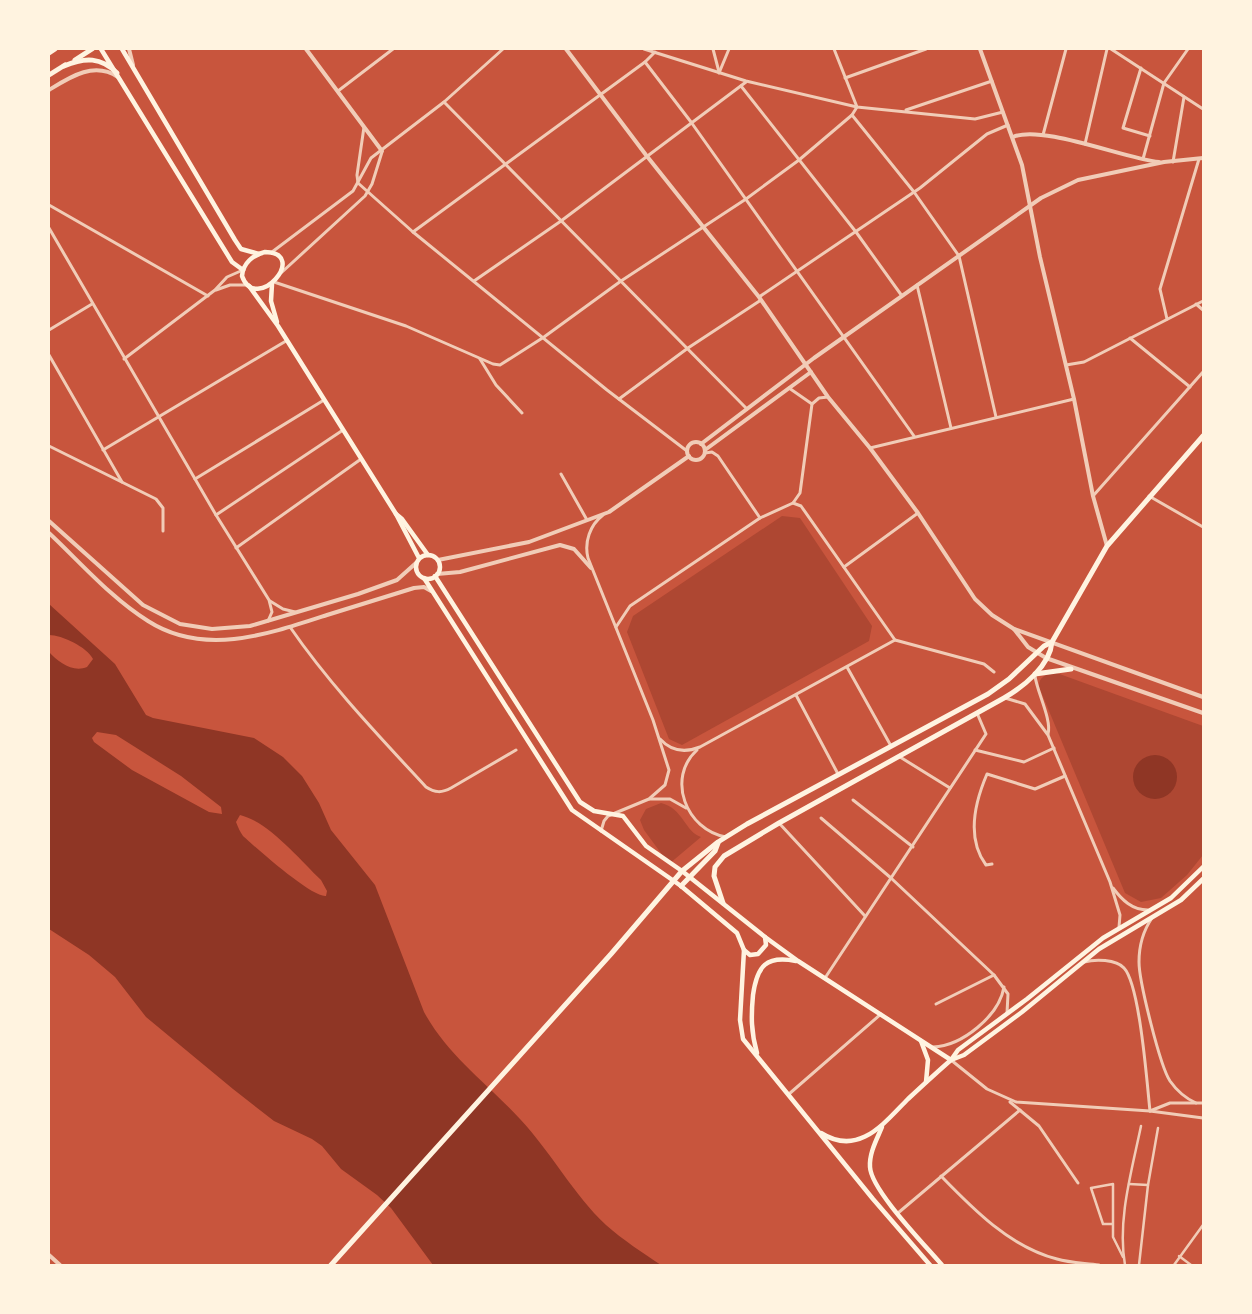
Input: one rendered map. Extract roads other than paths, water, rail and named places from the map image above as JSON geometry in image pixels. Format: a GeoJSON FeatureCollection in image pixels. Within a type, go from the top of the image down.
{"type":"FeatureCollection","features":[{"type":"Feature","properties":{"kind":"main road"},"geometry":{"type":"LineString","coordinates":[[49,53],[55,49]]}},
{"type":"Feature","properties":{"kind":"main road"},"geometry":{"type":"LineString","coordinates":[[49,76],[92,49]]}},
{"type":"Feature","properties":{"kind":"main road"},"geometry":{"type":"LineString","coordinates":[[102,49],[232,262],[243,270]]}},
{"type":"Feature","properties":{"kind":"main road"},"geometry":{"type":"LineString","coordinates":[[122,49],[241,249],[259,254],[272,252],[282,260],[281,273],[273,283],[260,288],[248,286]]}},
{"type":"Feature","properties":{"kind":"main road"},"geometry":{"type":"LineString","coordinates":[[64,66],[84,59],[93,59],[103,62],[117,73]]}},
{"type":"Feature","properties":{"kind":"main road"},"geometry":{"type":"LineString","coordinates":[[259,254],[247,262],[242,276],[278,326],[396,514],[419,558]]}},
{"type":"Feature","properties":{"kind":"main road"},"geometry":{"type":"LineString","coordinates":[[273,283],[271,301],[278,326]]}},
{"type":"Feature","properties":{"kind":"main road"},"geometry":{"type":"LineString","coordinates":[[723,903],[714,881],[717,863],[724,856],[779,823],[1004,698],[1034,674],[1046,658],[1052,642],[1107,546],[1203,436]]}},
{"type":"Feature","properties":{"kind":"main road"},"geometry":{"type":"LineString","coordinates":[[396,514],[402,519],[428,555],[438,560],[440,566],[436,575]]}},
{"type":"Feature","properties":{"kind":"main road"},"geometry":{"type":"LineString","coordinates":[[428,555],[419,558],[416,563],[417,572],[424,578],[564,801],[580,817],[673,880],[733,928],[740,938],[744,950],[740,1027],[744,1039],[872,1199],[930,1265]]}},
{"type":"Feature","properties":{"kind":"main road"},"geometry":{"type":"LineString","coordinates":[[424,578],[436,575]]}},
{"type":"Feature","properties":{"kind":"main road"},"geometry":{"type":"LineString","coordinates":[[436,575],[576,798],[594,811],[615,814],[626,819],[646,846],[690,877],[765,937],[798,961],[950,1060]]}},
{"type":"Feature","properties":{"kind":"main road"},"geometry":{"type":"LineString","coordinates":[[331,1265],[611,954],[682,871],[726,837],[992,691],[1052,642]]}},
{"type":"Feature","properties":{"kind":"main road"},"geometry":{"type":"LineString","coordinates":[[1034,674],[1072,669]]}},
{"type":"Feature","properties":{"kind":"main road"},"geometry":{"type":"LineString","coordinates":[[680,886],[715,851],[718,842]]}},
{"type":"Feature","properties":{"kind":"main road"},"geometry":{"type":"LineString","coordinates":[[818,1131],[834,1139],[851,1141],[868,1136],[883,1126],[958,1050],[1119,927],[1179,892],[1203,867]]}},
{"type":"Feature","properties":{"kind":"main road"},"geometry":{"type":"LineString","coordinates":[[950,1060],[964,1055],[1114,939],[1181,900],[1203,879]]}},
{"type":"Feature","properties":{"kind":"main road"},"geometry":{"type":"LineString","coordinates":[[744,950],[750,955],[758,954],[766,945],[765,937]]}},
{"type":"Feature","properties":{"kind":"main road"},"geometry":{"type":"LineString","coordinates":[[757,1053],[750,1018],[757,974],[764,965],[775,959],[798,961]]}},
{"type":"Feature","properties":{"kind":"main road"},"geometry":{"type":"LineString","coordinates":[[920,1039],[928,1060],[926,1083]]}},
{"type":"Feature","properties":{"kind":"main road"},"geometry":{"type":"LineString","coordinates":[[883,1126],[872,1152],[870,1165],[872,1178],[880,1192],[942,1265]]}},
{"type":"Feature","properties":{"kind":"main road"},"geometry":{"type":"LineString","coordinates":[[872,1199],[880,1192]]}},
{"type":"Feature","properties":{"kind":"street"},"geometry":{"type":"LineString","coordinates":[[129,49],[133,67]]}},
{"type":"Feature","properties":{"kind":"street"},"geometry":{"type":"LineString","coordinates":[[306,49],[382,151]]}},
{"type":"Feature","properties":{"kind":"street"},"geometry":{"type":"LineString","coordinates":[[338,91],[393,49]]}},
{"type":"Feature","properties":{"kind":"street"},"geometry":{"type":"LineString","coordinates":[[272,252],[353,191],[367,162],[444,102],[504,49]]}},
{"type":"Feature","properties":{"kind":"street"},"geometry":{"type":"LineString","coordinates":[[566,49],[602,94],[646,155],[705,226],[760,299],[828,397],[870,448],[918,513],[975,599],[992,615],[1014,629],[1203,697]]}},
{"type":"Feature","properties":{"kind":"street"},"geometry":{"type":"LineString","coordinates":[[644,49],[746,81],[856,107],[975,119],[987,118],[1004,112]]}},
{"type":"Feature","properties":{"kind":"street"},"geometry":{"type":"LineString","coordinates":[[713,49],[719,73]]}},
{"type":"Feature","properties":{"kind":"street"},"geometry":{"type":"LineString","coordinates":[[719,73],[729,49]]}},
{"type":"Feature","properties":{"kind":"street"},"geometry":{"type":"LineString","coordinates":[[273,283],[406,326],[479,358],[500,365],[544,337],[621,281],[746,199],[799,160],[852,115],[856,107],[834,49]]}},
{"type":"Feature","properties":{"kind":"street"},"geometry":{"type":"LineString","coordinates":[[845,78],[926,49]]}},
{"type":"Feature","properties":{"kind":"street"},"geometry":{"type":"LineString","coordinates":[[980,49],[1022,165],[1074,399],[1093,496],[1107,546]]}},
{"type":"Feature","properties":{"kind":"street"},"geometry":{"type":"LineString","coordinates":[[1043,135],[1066,49]]}},
{"type":"Feature","properties":{"kind":"street"},"geometry":{"type":"LineString","coordinates":[[1086,144],[1107,49]]}},
{"type":"Feature","properties":{"kind":"street"},"geometry":{"type":"LineString","coordinates":[[1111,49],[1203,109]]}},
{"type":"Feature","properties":{"kind":"street"},"geometry":{"type":"LineString","coordinates":[[1143,159],[1164,83],[1188,49]]}},
{"type":"Feature","properties":{"kind":"street"},"geometry":{"type":"LineString","coordinates":[[413,232],[602,94],[645,62],[655,52]]}},
{"type":"Feature","properties":{"kind":"street"},"geometry":{"type":"LineString","coordinates":[[645,62],[691,122],[798,270],[843,338],[914,436]]}},
{"type":"Feature","properties":{"kind":"street"},"geometry":{"type":"LineString","coordinates":[[1141,68],[1123,128],[1150,136]]}},
{"type":"Feature","properties":{"kind":"street"},"geometry":{"type":"LineString","coordinates":[[49,90],[77,74],[95,70],[113,74],[124,83]]}},
{"type":"Feature","properties":{"kind":"street"},"geometry":{"type":"LineString","coordinates":[[474,280],[561,222],[646,155],[746,81]]}},
{"type":"Feature","properties":{"kind":"street"},"geometry":{"type":"LineString","coordinates":[[903,111],[992,81]]}},
{"type":"Feature","properties":{"kind":"street"},"geometry":{"type":"LineString","coordinates":[[741,86],[856,232],[876,264],[902,296]]}},
{"type":"Feature","properties":{"kind":"street"},"geometry":{"type":"LineString","coordinates":[[1173,162],[1184,97]]}},
{"type":"Feature","properties":{"kind":"street"},"geometry":{"type":"LineString","coordinates":[[444,102],[747,409]]}},
{"type":"Feature","properties":{"kind":"street"},"geometry":{"type":"LineString","coordinates":[[852,115],[914,192],[959,256],[996,417]]}},
{"type":"Feature","properties":{"kind":"street"},"geometry":{"type":"LineString","coordinates":[[364,126],[357,175],[358,183],[413,232],[618,399],[688,451]]}},
{"type":"Feature","properties":{"kind":"street"},"geometry":{"type":"LineString","coordinates":[[618,399],[798,270],[914,192],[987,134],[1009,126]]}},
{"type":"Feature","properties":{"kind":"street"},"geometry":{"type":"LineString","coordinates":[[1013,137],[1022,134],[1043,135],[1143,159],[1164,162],[1201,158],[1160,289],[1167,319]]}},
{"type":"Feature","properties":{"kind":"street"},"geometry":{"type":"LineString","coordinates":[[281,273],[368,192],[382,151]]}},
{"type":"Feature","properties":{"kind":"street"},"geometry":{"type":"LineString","coordinates":[[689,456],[688,451],[692,443],[701,444],[806,364],[1030,206],[1078,180],[1164,162]]}},
{"type":"Feature","properties":{"kind":"street"},"geometry":{"type":"LineString","coordinates":[[49,205],[208,296]]}},
{"type":"Feature","properties":{"kind":"street"},"geometry":{"type":"LineString","coordinates":[[49,228],[236,548],[270,600],[283,609],[295,612]]}},
{"type":"Feature","properties":{"kind":"street"},"geometry":{"type":"LineString","coordinates":[[124,359],[208,296],[227,277],[243,270]]}},
{"type":"Feature","properties":{"kind":"street"},"geometry":{"type":"LineString","coordinates":[[215,290],[230,285],[248,286]]}},
{"type":"Feature","properties":{"kind":"street"},"geometry":{"type":"LineString","coordinates":[[917,285],[951,428]]}},
{"type":"Feature","properties":{"kind":"street"},"geometry":{"type":"LineString","coordinates":[[1066,365],[1084,362],[1203,300]]}},
{"type":"Feature","properties":{"kind":"street"},"geometry":{"type":"LineString","coordinates":[[49,330],[92,304]]}},
{"type":"Feature","properties":{"kind":"street"},"geometry":{"type":"LineString","coordinates":[[1196,304],[1203,310]]}},
{"type":"Feature","properties":{"kind":"street"},"geometry":{"type":"LineString","coordinates":[[1130,338],[1190,387]]}},
{"type":"Feature","properties":{"kind":"street"},"geometry":{"type":"LineString","coordinates":[[103,450],[160,418],[286,341]]}},
{"type":"Feature","properties":{"kind":"street"},"geometry":{"type":"LineString","coordinates":[[49,355],[122,482]]}},
{"type":"Feature","properties":{"kind":"street"},"geometry":{"type":"LineString","coordinates":[[479,358],[496,385],[522,413]]}},
{"type":"Feature","properties":{"kind":"street"},"geometry":{"type":"LineString","coordinates":[[689,456],[698,460],[705,452],[811,372]]}},
{"type":"Feature","properties":{"kind":"street"},"geometry":{"type":"LineString","coordinates":[[1093,496],[1203,372]]}},
{"type":"Feature","properties":{"kind":"street"},"geometry":{"type":"LineString","coordinates":[[789,388],[812,404]]}},
{"type":"Feature","properties":{"kind":"street"},"geometry":{"type":"LineString","coordinates":[[616,627],[630,606],[760,518],[793,503],[800,493],[812,404],[819,398],[828,397]]}},
{"type":"Feature","properties":{"kind":"street"},"geometry":{"type":"LineString","coordinates":[[870,448],[1074,399]]}},
{"type":"Feature","properties":{"kind":"street"},"geometry":{"type":"LineString","coordinates":[[195,479],[324,400]]}},
{"type":"Feature","properties":{"kind":"street"},"geometry":{"type":"LineString","coordinates":[[216,515],[343,430]]}},
{"type":"Feature","properties":{"kind":"street"},"geometry":{"type":"LineString","coordinates":[[701,444],[705,452]]}},
{"type":"Feature","properties":{"kind":"street"},"geometry":{"type":"LineString","coordinates":[[49,446],[151,496],[160,503],[164,514],[163,531]]}},
{"type":"Feature","properties":{"kind":"street"},"geometry":{"type":"LineString","coordinates":[[705,452],[712,452],[718,456],[760,518]]}},
{"type":"Feature","properties":{"kind":"street"},"geometry":{"type":"LineString","coordinates":[[601,832],[606,819],[649,799],[665,785],[669,774],[659,738],[591,568],[586,550],[588,537],[597,520],[689,456]]}},
{"type":"Feature","properties":{"kind":"street"},"geometry":{"type":"LineString","coordinates":[[236,548],[361,459]]}},
{"type":"Feature","properties":{"kind":"street"},"geometry":{"type":"LineString","coordinates":[[561,474],[586,520]]}},
{"type":"Feature","properties":{"kind":"street"},"geometry":{"type":"LineString","coordinates":[[1149,496],[1203,527]]}},
{"type":"Feature","properties":{"kind":"street"},"geometry":{"type":"LineString","coordinates":[[793,503],[800,506],[895,640],[984,664],[994,672]]}},
{"type":"Feature","properties":{"kind":"street"},"geometry":{"type":"LineString","coordinates":[[438,560],[529,542],[609,512]]}},
{"type":"Feature","properties":{"kind":"street"},"geometry":{"type":"LineString","coordinates":[[844,567],[918,513]]}},
{"type":"Feature","properties":{"kind":"street"},"geometry":{"type":"LineString","coordinates":[[49,521],[143,605],[180,624],[195,627],[225,629],[250,626],[268,621],[398,580],[416,563]]}},
{"type":"Feature","properties":{"kind":"street"},"geometry":{"type":"LineString","coordinates":[[49,533],[126,605],[150,622],[179,635],[194,638],[227,640],[252,636],[290,627],[418,587],[428,589],[434,594]]}},
{"type":"Feature","properties":{"kind":"street"},"geometry":{"type":"LineString","coordinates":[[436,575],[460,572],[560,545],[574,549],[591,568]]}},
{"type":"Feature","properties":{"kind":"street"},"geometry":{"type":"LineString","coordinates":[[358,594],[361,604]]}},
{"type":"Feature","properties":{"kind":"street"},"geometry":{"type":"LineString","coordinates":[[268,621],[272,612],[270,600]]}},
{"type":"Feature","properties":{"kind":"street"},"geometry":{"type":"LineString","coordinates":[[250,626],[252,636]]}},
{"type":"Feature","properties":{"kind":"street"},"geometry":{"type":"LineString","coordinates":[[290,627],[315,663],[355,711],[426,787],[433,791],[444,791],[451,788],[516,750]]}},
{"type":"Feature","properties":{"kind":"street"},"geometry":{"type":"LineString","coordinates":[[1014,629],[1024,643],[1037,654],[1072,669],[1203,713]]}},
{"type":"Feature","properties":{"kind":"street"},"geometry":{"type":"LineString","coordinates":[[726,837],[706,830],[689,810],[682,794],[682,776],[688,760],[700,748],[895,640]]}},
{"type":"Feature","properties":{"kind":"street"},"geometry":{"type":"LineString","coordinates":[[847,667],[891,746]]}},
{"type":"Feature","properties":{"kind":"street"},"geometry":{"type":"LineString","coordinates":[[1034,674],[1049,725],[1048,735]]}},
{"type":"Feature","properties":{"kind":"street"},"geometry":{"type":"LineString","coordinates":[[796,695],[838,774]]}},
{"type":"Feature","properties":{"kind":"street"},"geometry":{"type":"LineString","coordinates":[[1004,698],[1024,704],[1048,735],[1110,882],[1120,915],[1119,927]]}},
{"type":"Feature","properties":{"kind":"street"},"geometry":{"type":"LineString","coordinates":[[826,978],[986,734],[977,713]]}},
{"type":"Feature","properties":{"kind":"street"},"geometry":{"type":"LineString","coordinates":[[659,738],[669,746],[681,751],[700,748]]}},
{"type":"Feature","properties":{"kind":"street"},"geometry":{"type":"LineString","coordinates":[[974,750],[1024,762],[1054,748]]}},
{"type":"Feature","properties":{"kind":"street"},"geometry":{"type":"LineString","coordinates":[[900,756],[950,788]]}},
{"type":"Feature","properties":{"kind":"street"},"geometry":{"type":"LineString","coordinates":[[992,864],[986,866],[980,857],[974,822],[977,799],[987,774],[1035,789],[1065,776]]}},
{"type":"Feature","properties":{"kind":"street"},"geometry":{"type":"LineString","coordinates":[[649,799],[670,799],[689,810]]}},
{"type":"Feature","properties":{"kind":"street"},"geometry":{"type":"LineString","coordinates":[[853,800],[912,847]]}},
{"type":"Feature","properties":{"kind":"street"},"geometry":{"type":"LineString","coordinates":[[821,818],[890,878],[994,975],[1004,987],[1008,998],[1007,1014]]}},
{"type":"Feature","properties":{"kind":"street"},"geometry":{"type":"LineString","coordinates":[[779,823],[865,916]]}},
{"type":"Feature","properties":{"kind":"street"},"geometry":{"type":"LineString","coordinates":[[1110,882],[1119,896],[1130,906],[1141,910],[1149,910]]}},
{"type":"Feature","properties":{"kind":"street"},"geometry":{"type":"LineString","coordinates":[[1158,913],[1149,922],[1140,946],[1141,982],[1168,1078],[1180,1093],[1196,1103]]}},
{"type":"Feature","properties":{"kind":"street"},"geometry":{"type":"LineString","coordinates":[[1079,965],[1091,960],[1106,961],[1121,966],[1130,977],[1142,1037],[1150,1111]]}},
{"type":"Feature","properties":{"kind":"street"},"geometry":{"type":"LineString","coordinates":[[936,1004],[994,975]]}},
{"type":"Feature","properties":{"kind":"street"},"geometry":{"type":"LineString","coordinates":[[932,1048],[952,1044],[987,1019],[998,1004],[1004,987]]}},
{"type":"Feature","properties":{"kind":"street"},"geometry":{"type":"LineString","coordinates":[[789,1094],[882,1014]]}},
{"type":"Feature","properties":{"kind":"street"},"geometry":{"type":"LineString","coordinates":[[950,1060],[987,1089],[1008,1100],[1020,1110],[1046,1135],[1078,1183]]}},
{"type":"Feature","properties":{"kind":"street"},"geometry":{"type":"LineString","coordinates":[[1008,1100],[1031,1105],[1150,1111],[1203,1118]]}},
{"type":"Feature","properties":{"kind":"street"},"geometry":{"type":"LineString","coordinates":[[1150,1111],[1170,1103],[1203,1103]]}},
{"type":"Feature","properties":{"kind":"street"},"geometry":{"type":"LineString","coordinates":[[898,1213],[1020,1110]]}},
{"type":"Feature","properties":{"kind":"street"},"geometry":{"type":"LineString","coordinates":[[1125,1265],[1129,1184],[1140,1126]]}},
{"type":"Feature","properties":{"kind":"street"},"geometry":{"type":"LineString","coordinates":[[1139,1265],[1148,1185],[1158,1128]]}},
{"type":"Feature","properties":{"kind":"street"},"geometry":{"type":"LineString","coordinates":[[941,1176],[980,1216],[1033,1250],[1057,1259],[1100,1265]]}},
{"type":"Feature","properties":{"kind":"street"},"geometry":{"type":"LineString","coordinates":[[1113,1224],[1104,1224],[1091,1188],[1113,1184],[1113,1224],[1113,1236],[1124,1257]]}},
{"type":"Feature","properties":{"kind":"street"},"geometry":{"type":"LineString","coordinates":[[1129,1184],[1148,1185]]}},
{"type":"Feature","properties":{"kind":"street"},"geometry":{"type":"LineString","coordinates":[[1174,1265],[1203,1225]]}},
{"type":"Feature","properties":{"kind":"street"},"geometry":{"type":"LineString","coordinates":[[49,1255],[60,1265]]}},
{"type":"Feature","properties":{"kind":"street"},"geometry":{"type":"LineString","coordinates":[[1179,1256],[1191,1265]]}}]}
